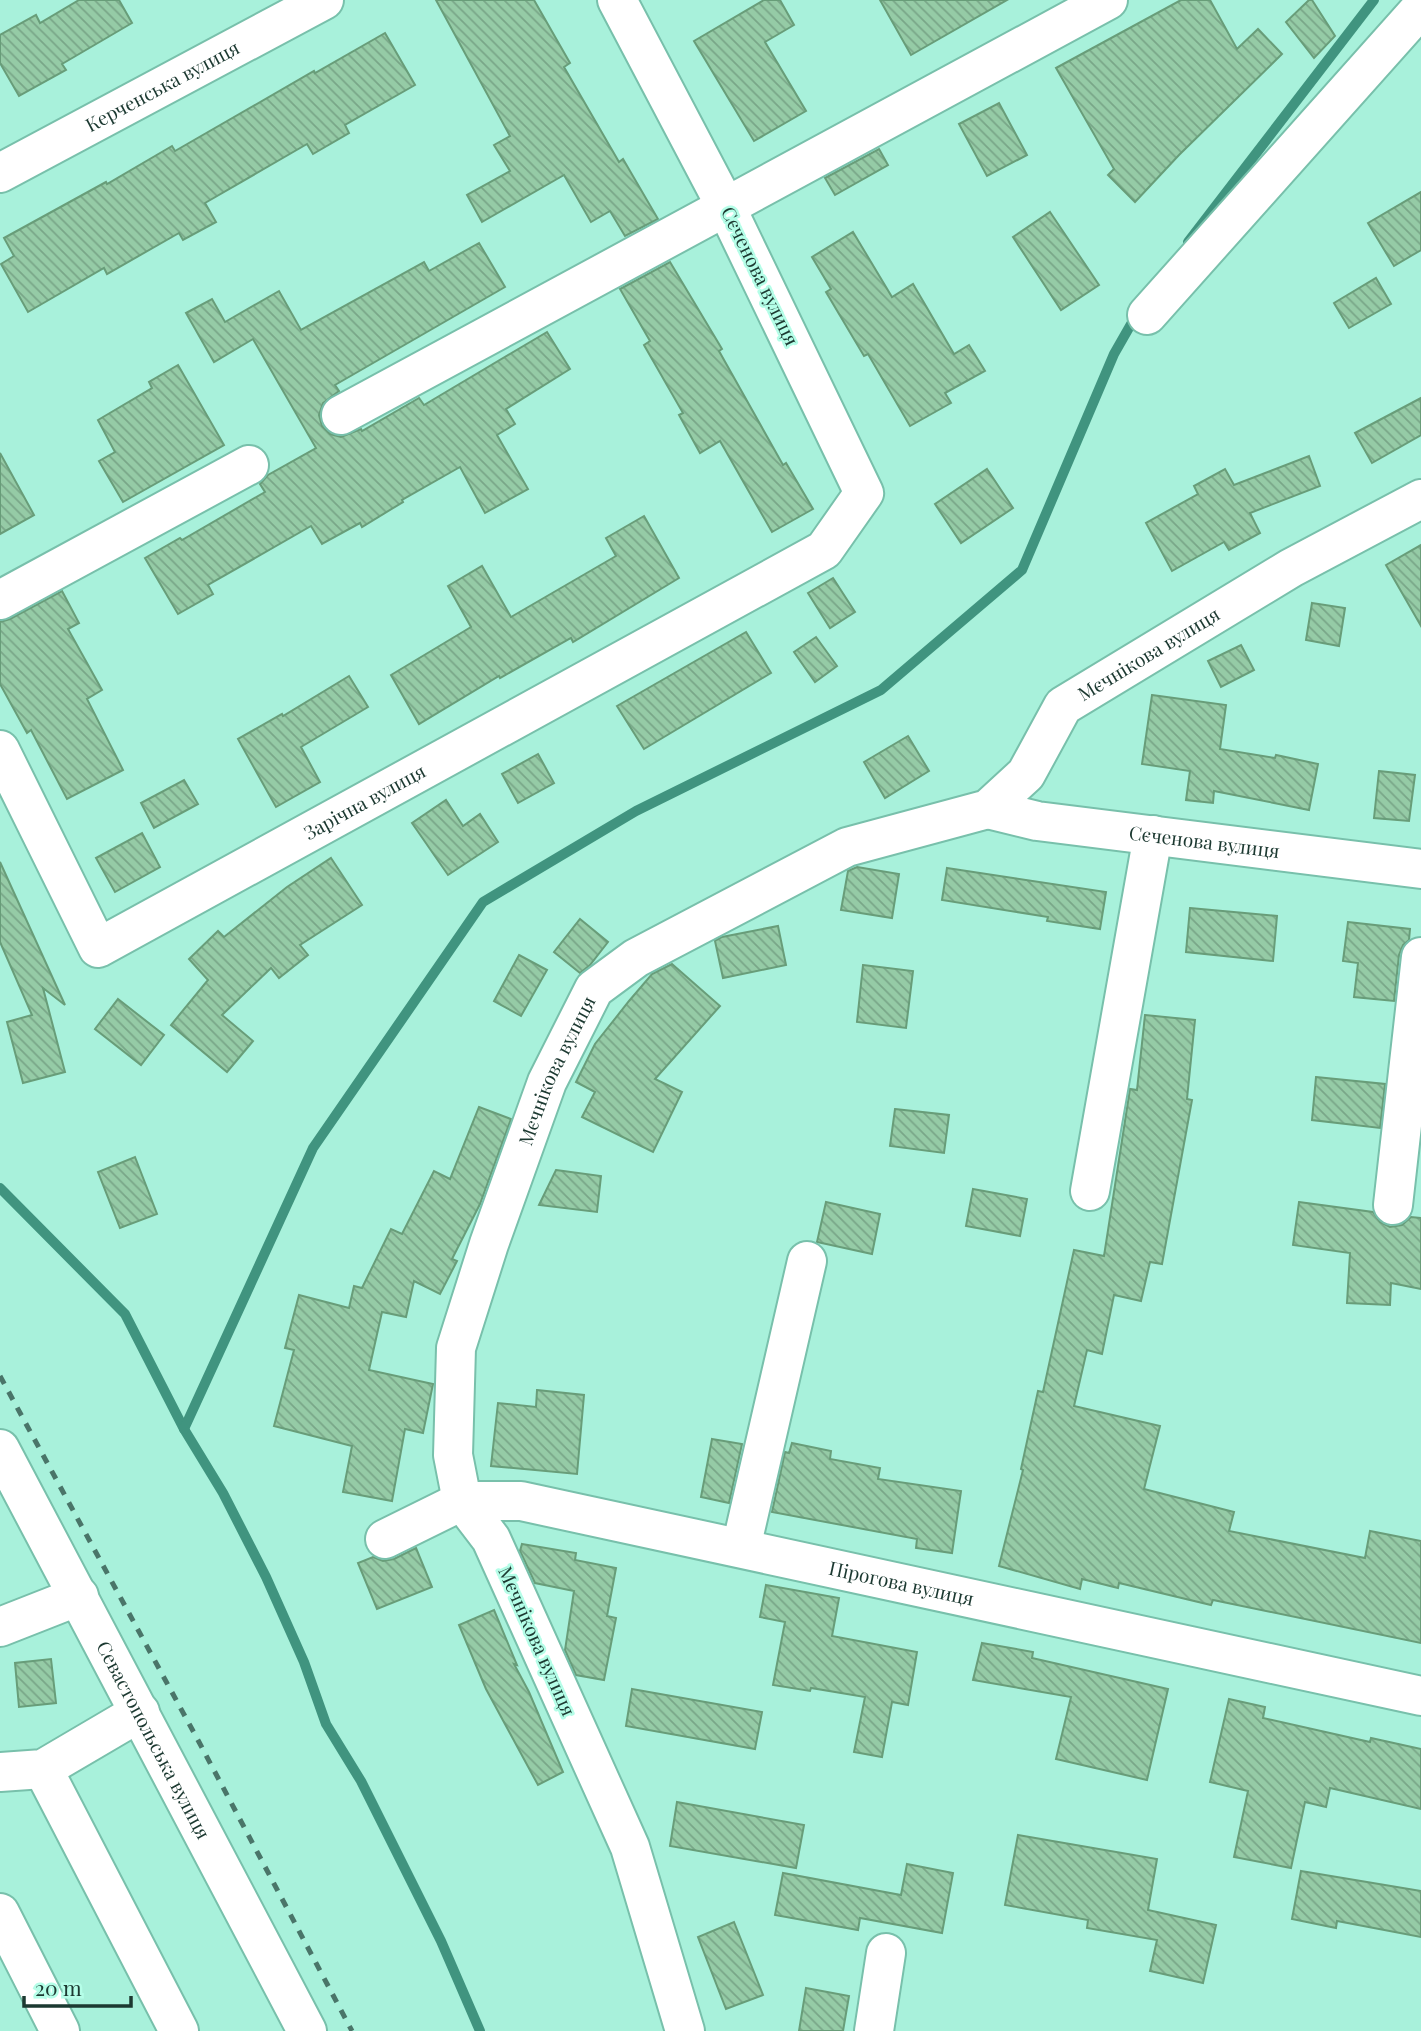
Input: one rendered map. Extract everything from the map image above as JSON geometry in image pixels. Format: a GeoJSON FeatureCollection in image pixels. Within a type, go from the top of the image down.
{"type":"FeatureCollection","features":[{"type":"Feature","properties":{"kind":"street","name":"Керченська вулиця"},"geometry":{"type":"LineString","coordinates":[[0,173],[324,0]]}},
{"type":"Feature","properties":{"kind":"street","name":"Сєченова вулиця"},"geometry":{"type":"LineString","coordinates":[[617,0],[726,207],[864,493],[824,550]]}},
{"type":"Feature","properties":{"kind":"street"},"geometry":{"type":"LineString","coordinates":[[341,415],[1108,0]]}},
{"type":"Feature","properties":{"kind":"street"},"geometry":{"type":"LineString","coordinates":[[1147,315],[1421,8]]}},
{"type":"Feature","properties":{"kind":"street"},"geometry":{"type":"LineString","coordinates":[[0,600],[249,465]]}},
{"type":"Feature","properties":{"kind":"street","name":"Мєчнікова вулиця"},"geometry":{"type":"LineString","coordinates":[[685,2031],[630,1847],[491,1539],[462,1500],[453,1455],[456,1348],[489,1244],[547,1082],[594,989],[636,958],[847,847],[988,809],[1026,774],[1063,706],[1291,568],[1421,499]]}},
{"type":"Feature","properties":{"kind":"street","name":"Зарічна вулиця"},"geometry":{"type":"LineString","coordinates":[[0,750],[98,948],[824,550]]}},
{"type":"Feature","properties":{"kind":"street","name":"Сєченова вулиця"},"geometry":{"type":"LineString","coordinates":[[988,809],[1037,821],[1421,869]]}},
{"type":"Feature","properties":{"kind":"street"},"geometry":{"type":"LineString","coordinates":[[1090,1191],[1153,835]]}},
{"type":"Feature","properties":{"kind":"street"},"geometry":{"type":"LineString","coordinates":[[1393,1205],[1421,957]]}},
{"type":"Feature","properties":{"kind":"street"},"geometry":{"type":"LineString","coordinates":[[741,1548],[807,1261]]}},
{"type":"Feature","properties":{"kind":"street","name":"Севастопольська вулиця"},"geometry":{"type":"LineString","coordinates":[[0,1449],[307,2031]]}},
{"type":"Feature","properties":{"kind":"street","name":"Пірогова вулиця"},"geometry":{"type":"LineString","coordinates":[[385,1539],[462,1500],[521,1501],[1421,1696]]}},
{"type":"Feature","properties":{"kind":"street"},"geometry":{"type":"LineString","coordinates":[[0,1628],[79,1596]]}},
{"type":"Feature","properties":{"kind":"street"},"geometry":{"type":"LineString","coordinates":[[0,1772],[43,1769],[140,1712]]}},
{"type":"Feature","properties":{"kind":"street"},"geometry":{"type":"LineString","coordinates":[[43,1769],[179,2031]]}},
{"type":"Feature","properties":{"kind":"street"},"geometry":{"type":"LineString","coordinates":[[0,1913],[60,2031]]}},
{"type":"Feature","properties":{"kind":"street"},"geometry":{"type":"LineString","coordinates":[[874,2031],[886,1953]]}},
{"type":"Feature","properties":{"kind":"building"},"geometry":{"type":"Polygon","coordinates":[[[79,0],[119,0],[132,23],[62,64],[66,70],[19,96],[0,63],[0,35],[36,15],[40,23],[79,0]]]}},
{"type":"Feature","properties":{"kind":"building"},"geometry":{"type":"Polygon","coordinates":[[[436,0],[534,0],[570,63],[564,67],[619,162],[623,159],[658,219],[625,236],[610,211],[591,222],[564,175],[482,222],[467,195],[510,171],[494,145],[510,136],[436,0]]]}},
{"type":"Feature","properties":{"kind":"building"},"geometry":{"type":"Polygon","coordinates":[[[764,0],[780,0],[794,25],[765,42],[806,111],[754,141],[694,41],[764,0]]]}},
{"type":"Feature","properties":{"kind":"building"},"geometry":{"type":"Polygon","coordinates":[[[880,0],[1007,0],[911,55],[880,0]]]}},
{"type":"Feature","properties":{"kind":"building"},"geometry":{"type":"Polygon","coordinates":[[[1181,0],[1210,0],[1237,49],[1258,29],[1282,54],[1135,202],[1108,175],[1114,169],[1056,68],[1181,0]]]}},
{"type":"Feature","properties":{"kind":"building"},"geometry":{"type":"Polygon","coordinates":[[[1312,0],[1335,36],[1314,58],[1286,22],[1312,0]]]}},
{"type":"Feature","properties":{"kind":"building"},"geometry":{"type":"Polygon","coordinates":[[[385,33],[415,85],[345,125],[349,133],[313,154],[307,144],[205,203],[216,222],[183,240],[179,233],[107,274],[104,268],[28,312],[1,264],[14,256],[4,238],[106,182],[107,184],[172,146],[175,151],[385,33]]]}},
{"type":"Feature","properties":{"kind":"building"},"geometry":{"type":"Polygon","coordinates":[[[999,103],[1027,155],[987,176],[959,124],[999,103]]]}},
{"type":"Feature","properties":{"kind":"building"},"geometry":{"type":"Polygon","coordinates":[[[879,149],[888,165],[835,195],[825,178],[879,149]]]}},
{"type":"Feature","properties":{"kind":"building"},"geometry":{"type":"Polygon","coordinates":[[[1421,192],[1421,250],[1394,266],[1368,223],[1421,192]]]}},
{"type":"Feature","properties":{"kind":"building"},"geometry":{"type":"Polygon","coordinates":[[[1050,212],[1099,285],[1061,310],[1013,237],[1050,212]]]}},
{"type":"Feature","properties":{"kind":"building"},"geometry":{"type":"Polygon","coordinates":[[[853,232],[892,297],[913,284],[954,354],[969,345],[985,371],[945,393],[951,403],[910,426],[868,354],[864,356],[826,292],[831,289],[812,257],[853,232]]]}},
{"type":"Feature","properties":{"kind":"building"},"geometry":{"type":"Polygon","coordinates":[[[479,243],[505,287],[335,385],[339,391],[323,403],[319,415],[322,426],[330,434],[341,437],[361,429],[362,431],[419,398],[424,405],[547,332],[570,369],[506,409],[515,424],[497,435],[528,489],[485,513],[460,467],[402,500],[403,502],[362,527],[360,523],[322,544],[311,526],[208,585],[213,594],[178,614],[145,558],[265,492],[260,484],[268,475],[316,448],[253,339],[214,362],[186,313],[212,299],[225,322],[279,291],[301,330],[424,262],[429,271],[479,243]]]}},
{"type":"Feature","properties":{"kind":"building"},"geometry":{"type":"Polygon","coordinates":[[[670,262],[722,349],[719,351],[783,465],[786,463],[813,509],[772,532],[720,441],[700,453],[679,415],[683,413],[644,345],[650,341],[620,289],[670,262]]]}},
{"type":"Feature","properties":{"kind":"building"},"geometry":{"type":"Polygon","coordinates":[[[1376,278],[1391,304],[1349,328],[1334,303],[1376,278]]]}},
{"type":"Feature","properties":{"kind":"building"},"geometry":{"type":"Polygon","coordinates":[[[178,365],[224,445],[123,502],[99,461],[115,452],[98,420],[152,388],[149,382],[178,365]]]}},
{"type":"Feature","properties":{"kind":"building"},"geometry":{"type":"Polygon","coordinates":[[[1421,398],[1421,435],[1372,463],[1355,433],[1421,398]]]}},
{"type":"Feature","properties":{"kind":"building"},"geometry":{"type":"Polygon","coordinates":[[[0,453],[34,515],[0,534],[0,453]]]}},
{"type":"Feature","properties":{"kind":"building"},"geometry":{"type":"Polygon","coordinates":[[[1309,456],[1320,486],[1250,513],[1260,533],[1229,550],[1224,542],[1172,571],[1146,523],[1198,494],[1194,486],[1225,469],[1234,485],[1309,456]]]}},
{"type":"Feature","properties":{"kind":"building"},"geometry":{"type":"Polygon","coordinates":[[[987,469],[1013,508],[961,543],[935,504],[987,469]]]}},
{"type":"Feature","properties":{"kind":"building"},"geometry":{"type":"Polygon","coordinates":[[[644,516],[679,578],[573,642],[571,638],[500,678],[499,676],[419,724],[391,675],[471,627],[448,586],[482,566],[511,617],[616,556],[606,538],[644,516]]]}},
{"type":"Feature","properties":{"kind":"building"},"geometry":{"type":"Polygon","coordinates":[[[1421,545],[1421,626],[1386,565],[1421,545]]]}},
{"type":"Feature","properties":{"kind":"building"},"geometry":{"type":"Polygon","coordinates":[[[833,578],[855,612],[830,628],[808,593],[833,578]]]}},
{"type":"Feature","properties":{"kind":"building"},"geometry":{"type":"Polygon","coordinates":[[[62,591],[79,623],[68,629],[102,690],[87,699],[123,770],[67,799],[31,730],[27,733],[0,684],[0,622],[62,591]]]}},
{"type":"Feature","properties":{"kind":"building"},"geometry":{"type":"Polygon","coordinates":[[[1312,603],[1345,608],[1339,646],[1306,640],[1312,603]]]}},
{"type":"Feature","properties":{"kind":"building"},"geometry":{"type":"Polygon","coordinates":[[[746,632],[771,673],[644,749],[617,706],[746,632]]]}},
{"type":"Feature","properties":{"kind":"building"},"geometry":{"type":"Polygon","coordinates":[[[816,637],[837,666],[815,682],[794,652],[816,637]]]}},
{"type":"Feature","properties":{"kind":"building"},"geometry":{"type":"Polygon","coordinates":[[[1241,645],[1254,670],[1221,687],[1208,661],[1241,645]]]}},
{"type":"Feature","properties":{"kind":"building"},"geometry":{"type":"Polygon","coordinates":[[[349,676],[368,707],[301,747],[320,782],[276,807],[238,739],[282,714],[283,716],[349,676]]]}},
{"type":"Feature","properties":{"kind":"building"},"geometry":{"type":"Polygon","coordinates":[[[1152,695],[1226,705],[1220,749],[1275,758],[1276,755],[1318,764],[1309,810],[1214,791],[1213,803],[1186,800],[1190,771],[1142,764],[1152,695]]]}},
{"type":"Feature","properties":{"kind":"building"},"geometry":{"type":"Polygon","coordinates":[[[908,736],[929,771],[885,798],[864,762],[908,736]]]}},
{"type":"Feature","properties":{"kind":"building"},"geometry":{"type":"Polygon","coordinates":[[[538,754],[554,783],[518,803],[502,774],[538,754]]]}},
{"type":"Feature","properties":{"kind":"building"},"geometry":{"type":"Polygon","coordinates":[[[1379,771],[1415,775],[1409,821],[1374,818],[1379,771]]]}},
{"type":"Feature","properties":{"kind":"building"},"geometry":{"type":"Polygon","coordinates":[[[184,780],[198,804],[154,828],[141,803],[184,780]]]}},
{"type":"Feature","properties":{"kind":"building"},"geometry":{"type":"Polygon","coordinates":[[[446,800],[463,826],[480,814],[498,842],[448,875],[412,823],[446,800]]]}},
{"type":"Feature","properties":{"kind":"building"},"geometry":{"type":"Polygon","coordinates":[[[142,833],[160,867],[115,892],[96,858],[142,833]]]}},
{"type":"Feature","properties":{"kind":"building"},"geometry":{"type":"Polygon","coordinates":[[[331,858],[362,905],[300,945],[308,955],[279,978],[271,968],[222,1015],[253,1041],[227,1072],[171,1025],[208,980],[189,959],[218,931],[224,937],[287,887],[331,858]]]}},
{"type":"Feature","properties":{"kind":"building"},"geometry":{"type":"Polygon","coordinates":[[[0,862],[65,1005],[43,988],[65,1072],[23,1083],[7,1022],[32,1015],[0,942],[0,862]]]}},
{"type":"Feature","properties":{"kind":"building"},"geometry":{"type":"Polygon","coordinates":[[[857,867],[899,874],[892,918],[841,910],[848,871],[857,867]]]}},
{"type":"Feature","properties":{"kind":"building"},"geometry":{"type":"Polygon","coordinates":[[[947,868],[1106,892],[1100,929],[1047,921],[1048,917],[942,900],[947,868]]]}},
{"type":"Feature","properties":{"kind":"building"},"geometry":{"type":"Polygon","coordinates":[[[1190,908],[1277,916],[1273,961],[1186,952],[1190,908]]]}},
{"type":"Feature","properties":{"kind":"building"},"geometry":{"type":"Polygon","coordinates":[[[580,919],[608,942],[580,973],[554,952],[580,919]]]}},
{"type":"Feature","properties":{"kind":"building"},"geometry":{"type":"Polygon","coordinates":[[[1348,922],[1410,929],[1409,940],[1403,945],[1399,955],[1394,1001],[1354,997],[1358,963],[1343,961],[1348,922]]]}},
{"type":"Feature","properties":{"kind":"building"},"geometry":{"type":"Polygon","coordinates":[[[778,926],[786,965],[723,978],[715,941],[722,937],[778,926]]]}},
{"type":"Feature","properties":{"kind":"building"},"geometry":{"type":"Polygon","coordinates":[[[519,955],[547,970],[521,1016],[494,1001],[519,955]]]}},
{"type":"Feature","properties":{"kind":"building"},"geometry":{"type":"Polygon","coordinates":[[[672,964],[720,1006],[655,1079],[682,1092],[653,1152],[582,1117],[595,1092],[576,1082],[595,1044],[629,1001],[652,974],[672,964]]]}},
{"type":"Feature","properties":{"kind":"building"},"geometry":{"type":"Polygon","coordinates":[[[863,965],[913,971],[906,1028],[857,1022],[863,965]]]}},
{"type":"Feature","properties":{"kind":"building"},"geometry":{"type":"Polygon","coordinates":[[[118,999],[164,1035],[141,1065],[95,1029],[118,999]]]}},
{"type":"Feature","properties":{"kind":"building"},"geometry":{"type":"Polygon","coordinates":[[[1145,1015],[1195,1020],[1187,1099],[1192,1100],[1162,1264],[1150,1262],[1141,1301],[1114,1295],[1102,1354],[1087,1350],[1074,1406],[1160,1426],[1144,1489],[1234,1512],[1229,1531],[1365,1558],[1370,1531],[1421,1541],[1421,1643],[1213,1600],[1211,1605],[1119,1583],[1118,1588],[1082,1579],[1080,1589],[999,1566],[1023,1470],[1021,1469],[1038,1391],[1043,1392],[1074,1250],[1104,1256],[1130,1089],[1137,1090],[1145,1015]]]}},
{"type":"Feature","properties":{"kind":"building"},"geometry":{"type":"Polygon","coordinates":[[[1316,1077],[1385,1084],[1380,1128],[1312,1120],[1316,1077]]]}},
{"type":"Feature","properties":{"kind":"building"},"geometry":{"type":"Polygon","coordinates":[[[479,1107],[511,1119],[480,1204],[452,1259],[457,1261],[440,1294],[414,1281],[406,1317],[382,1312],[369,1370],[433,1384],[423,1433],[405,1429],[392,1501],[343,1492],[352,1446],[274,1426],[294,1350],[285,1348],[299,1295],[349,1308],[354,1286],[362,1288],[391,1229],[402,1234],[434,1171],[450,1179],[479,1107]]]}},
{"type":"Feature","properties":{"kind":"building"},"geometry":{"type":"Polygon","coordinates":[[[895,1109],[949,1115],[944,1153],[890,1146],[895,1109]]]}},
{"type":"Feature","properties":{"kind":"building"},"geometry":{"type":"Polygon","coordinates":[[[135,1157],[157,1214],[120,1228],[98,1172],[135,1157]]]}},
{"type":"Feature","properties":{"kind":"building"},"geometry":{"type":"Polygon","coordinates":[[[556,1170],[601,1176],[597,1212],[539,1205],[556,1170]]]}},
{"type":"Feature","properties":{"kind":"building"},"geometry":{"type":"Polygon","coordinates":[[[973,1189],[1027,1199],[1020,1236],[966,1226],[973,1189]]]}},
{"type":"Feature","properties":{"kind":"building"},"geometry":{"type":"Polygon","coordinates":[[[826,1202],[880,1214],[872,1254],[817,1242],[826,1202]]]}},
{"type":"Feature","properties":{"kind":"building"},"geometry":{"type":"Polygon","coordinates":[[[1299,1202],[1373,1212],[1380,1222],[1390,1227],[1402,1225],[1411,1217],[1421,1218],[1421,1289],[1391,1283],[1390,1305],[1347,1303],[1350,1253],[1293,1245],[1299,1202]]]}},
{"type":"Feature","properties":{"kind":"building"},"geometry":{"type":"Polygon","coordinates":[[[537,1390],[584,1395],[577,1474],[491,1466],[498,1403],[536,1407],[537,1390]]]}},
{"type":"Feature","properties":{"kind":"building"},"geometry":{"type":"Polygon","coordinates":[[[712,1439],[742,1444],[729,1503],[701,1497],[712,1439]]]}},
{"type":"Feature","properties":{"kind":"building"},"geometry":{"type":"Polygon","coordinates":[[[792,1443],[831,1451],[830,1459],[880,1468],[878,1479],[961,1491],[952,1553],[916,1548],[917,1539],[772,1512],[785,1452],[789,1453],[792,1443]]]}},
{"type":"Feature","properties":{"kind":"building"},"geometry":{"type":"Polygon","coordinates":[[[522,1544],[576,1553],[575,1560],[616,1568],[607,1616],[616,1618],[604,1680],[576,1675],[565,1650],[574,1591],[535,1583],[520,1551],[522,1544]]]}},
{"type":"Feature","properties":{"kind":"building"},"geometry":{"type":"Polygon","coordinates":[[[416,1548],[432,1587],[377,1609],[358,1563],[373,1557],[383,1561],[394,1559],[416,1548]]]}},
{"type":"Feature","properties":{"kind":"building"},"geometry":{"type":"Polygon","coordinates":[[[766,1585],[839,1598],[832,1636],[917,1652],[908,1705],[892,1702],[882,1757],[854,1752],[865,1697],[773,1685],[785,1622],[760,1617],[766,1585]]]}},
{"type":"Feature","properties":{"kind":"building"},"geometry":{"type":"Polygon","coordinates":[[[494,1610],[517,1665],[514,1664],[563,1772],[538,1785],[486,1689],[459,1625],[494,1610]]]}},
{"type":"Feature","properties":{"kind":"building"},"geometry":{"type":"Polygon","coordinates":[[[982,1643],[1033,1652],[1032,1658],[1168,1689],[1147,1780],[1056,1759],[1071,1697],[973,1680],[982,1643]]]}},
{"type":"Feature","properties":{"kind":"building"},"geometry":{"type":"Polygon","coordinates":[[[51,1659],[56,1703],[19,1707],[15,1663],[51,1659]]]}},
{"type":"Feature","properties":{"kind":"building"},"geometry":{"type":"Polygon","coordinates":[[[632,1689],[762,1712],[755,1749],[626,1726],[632,1689]]]}},
{"type":"Feature","properties":{"kind":"building"},"geometry":{"type":"Polygon","coordinates":[[[1229,1699],[1265,1707],[1263,1718],[1370,1742],[1371,1738],[1421,1749],[1421,1809],[1330,1788],[1326,1807],[1305,1802],[1291,1868],[1234,1857],[1248,1791],[1210,1782],[1229,1699]]]}},
{"type":"Feature","properties":{"kind":"building"},"geometry":{"type":"Polygon","coordinates":[[[677,1802],[804,1825],[796,1868],[670,1846],[677,1802]]]}},
{"type":"Feature","properties":{"kind":"building"},"geometry":{"type":"Polygon","coordinates":[[[1018,1835],[1157,1859],[1148,1910],[1216,1925],[1203,1983],[1150,1971],[1157,1940],[1087,1928],[1088,1920],[1005,1905],[1018,1835]]]}},
{"type":"Feature","properties":{"kind":"building"},"geometry":{"type":"Polygon","coordinates":[[[907,1864],[953,1873],[942,1933],[860,1918],[858,1930],[775,1915],[783,1873],[901,1895],[907,1864]]]}},
{"type":"Feature","properties":{"kind":"building"},"geometry":{"type":"Polygon","coordinates":[[[1301,1871],[1421,1891],[1421,1937],[1337,1921],[1336,1928],[1292,1919],[1301,1871]]]}},
{"type":"Feature","properties":{"kind":"building"},"geometry":{"type":"Polygon","coordinates":[[[734,1922],[763,1995],[726,2009],[698,1937],[734,1922]]]}},
{"type":"Feature","properties":{"kind":"building"},"geometry":{"type":"Polygon","coordinates":[[[806,1988],[849,1996],[843,2031],[799,2031],[806,1988]]]}},
{"type":"Feature","properties":{"kind":"waterway"},"geometry":{"type":"LineString","coordinates":[[1188,242],[1374,0]]}},
{"type":"Feature","properties":{"kind":"waterway"},"geometry":{"type":"LineString","coordinates":[[184,1429],[313,1148],[483,902],[636,811],[881,690],[1022,570],[1114,354],[1138,312]]}},
{"type":"Feature","properties":{"kind":"waterway"},"geometry":{"type":"LineString","coordinates":[[0,1188],[125,1314],[184,1429],[223,1493],[266,1577],[304,1662],[326,1724],[361,1781],[441,1941],[480,2031]]}},
{"type":"Feature","properties":{"kind":"railway"},"geometry":{"type":"LineString","coordinates":[[0,1376],[352,2031]]}}]}
